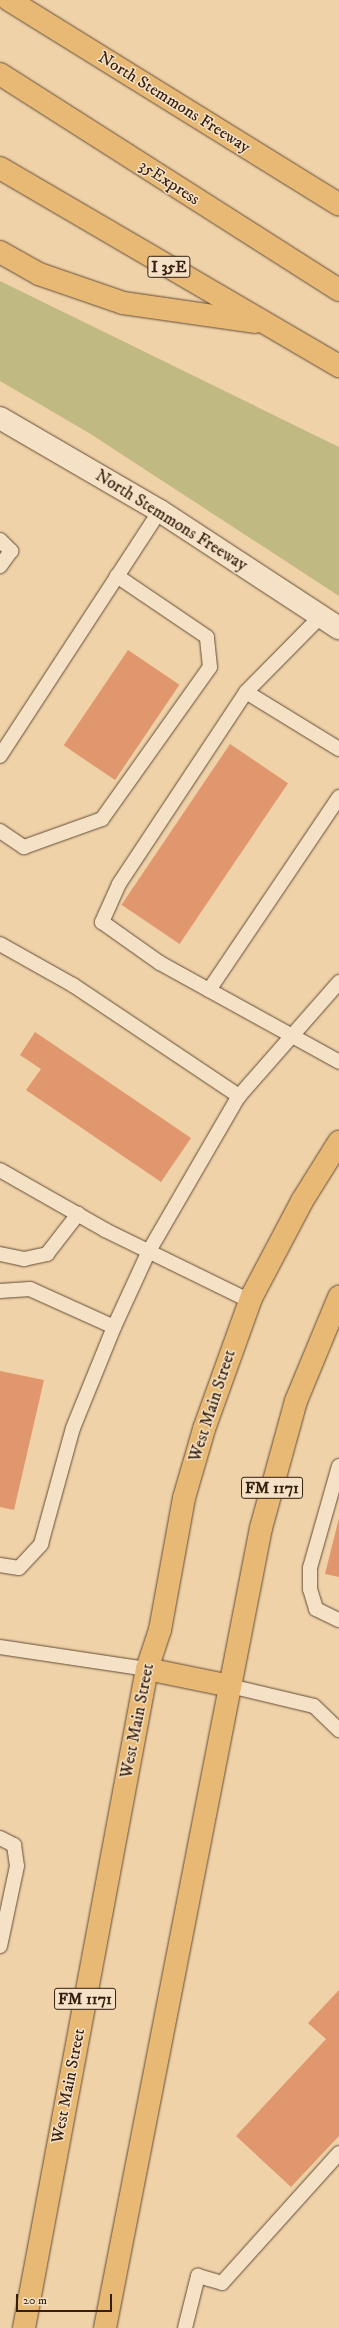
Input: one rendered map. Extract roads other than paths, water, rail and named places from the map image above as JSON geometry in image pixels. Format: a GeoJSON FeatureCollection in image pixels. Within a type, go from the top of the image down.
{"type":"FeatureCollection","features":[{"type":"Feature","properties":{"kind":"main road","name":"North Stemmons Freeway"},"geometry":{"type":"LineString","coordinates":[[9,0],[339,205]]}},
{"type":"Feature","properties":{"kind":"main road","name":"35Express"},"geometry":{"type":"LineString","coordinates":[[3,77],[339,290]]}},
{"type":"Feature","properties":{"kind":"main road","name":"I 35E"},"geometry":{"type":"LineString","coordinates":[[0,168],[339,366]]}},
{"type":"Feature","properties":{"kind":"main road"},"geometry":{"type":"LineString","coordinates":[[0,252],[39,274],[123,303],[265,323]]}},
{"type":"Feature","properties":{"kind":"main road","name":"North Stemmons Freeway"},"geometry":{"type":"LineString","coordinates":[[0,418],[160,511],[339,628]]}},
{"type":"Feature","properties":{"kind":"main road","name":"West Main Street"},"geometry":{"type":"LineString","coordinates":[[24,2328],[147,1669],[160,1630],[184,1498],[250,1300],[302,1201],[339,1142]]}},
{"type":"Feature","properties":{"kind":"main road","name":"FM 1171"},"geometry":{"type":"LineString","coordinates":[[104,2328],[261,1528],[296,1401],[339,1297]]}},
{"type":"Feature","properties":{"kind":"main road"},"geometry":{"type":"LineString","coordinates":[[147,1669],[230,1686]]}},
{"type":"Feature","properties":{"kind":"lane"},"geometry":{"type":"LineString","coordinates":[[0,756],[160,511]]}},
{"type":"Feature","properties":{"kind":"lane"},"geometry":{"type":"LineString","coordinates":[[0,540],[11,551],[0,566]]}},
{"type":"Feature","properties":{"kind":"lane"},"geometry":{"type":"LineString","coordinates":[[0,831],[24,847],[102,819],[210,667],[207,636],[117,576]]}},
{"type":"Feature","properties":{"kind":"lane"},"geometry":{"type":"LineString","coordinates":[[320,617],[246,692],[119,884],[102,922],[160,963],[339,1062]]}},
{"type":"Feature","properties":{"kind":"lane"},"geometry":{"type":"LineString","coordinates":[[246,692],[339,749]]}},
{"type":"Feature","properties":{"kind":"lane"},"geometry":{"type":"LineString","coordinates":[[209,990],[339,797]]}},
{"type":"Feature","properties":{"kind":"lane"},"geometry":{"type":"LineString","coordinates":[[0,944],[73,985],[239,1096]]}},
{"type":"Feature","properties":{"kind":"lane"},"geometry":{"type":"LineString","coordinates":[[0,1565],[19,1568],[41,1544],[73,1428],[114,1327],[149,1251],[239,1096],[294,1036],[339,982]]}},
{"type":"Feature","properties":{"kind":"lane"},"geometry":{"type":"LineString","coordinates":[[0,1170],[78,1214],[149,1251],[250,1300]]}},
{"type":"Feature","properties":{"kind":"lane"},"geometry":{"type":"LineString","coordinates":[[0,1254],[24,1259],[47,1254],[78,1214]]}},
{"type":"Feature","properties":{"kind":"lane"},"geometry":{"type":"LineString","coordinates":[[0,1291],[30,1289],[114,1327]]}},
{"type":"Feature","properties":{"kind":"lane"},"geometry":{"type":"LineString","coordinates":[[339,1466],[310,1568],[310,1589],[316,1609],[339,1620]]}},
{"type":"Feature","properties":{"kind":"lane"},"geometry":{"type":"LineString","coordinates":[[0,1647],[147,1669]]}},
{"type":"Feature","properties":{"kind":"lane"},"geometry":{"type":"LineString","coordinates":[[230,1686],[314,1706],[339,1730]]}},
{"type":"Feature","properties":{"kind":"lane"},"geometry":{"type":"LineString","coordinates":[[0,1838],[14,1845],[17,1866],[0,1946]]}},
{"type":"Feature","properties":{"kind":"lane"},"geometry":{"type":"LineString","coordinates":[[185,2328],[198,2276],[222,2283],[339,2153]]}}]}
